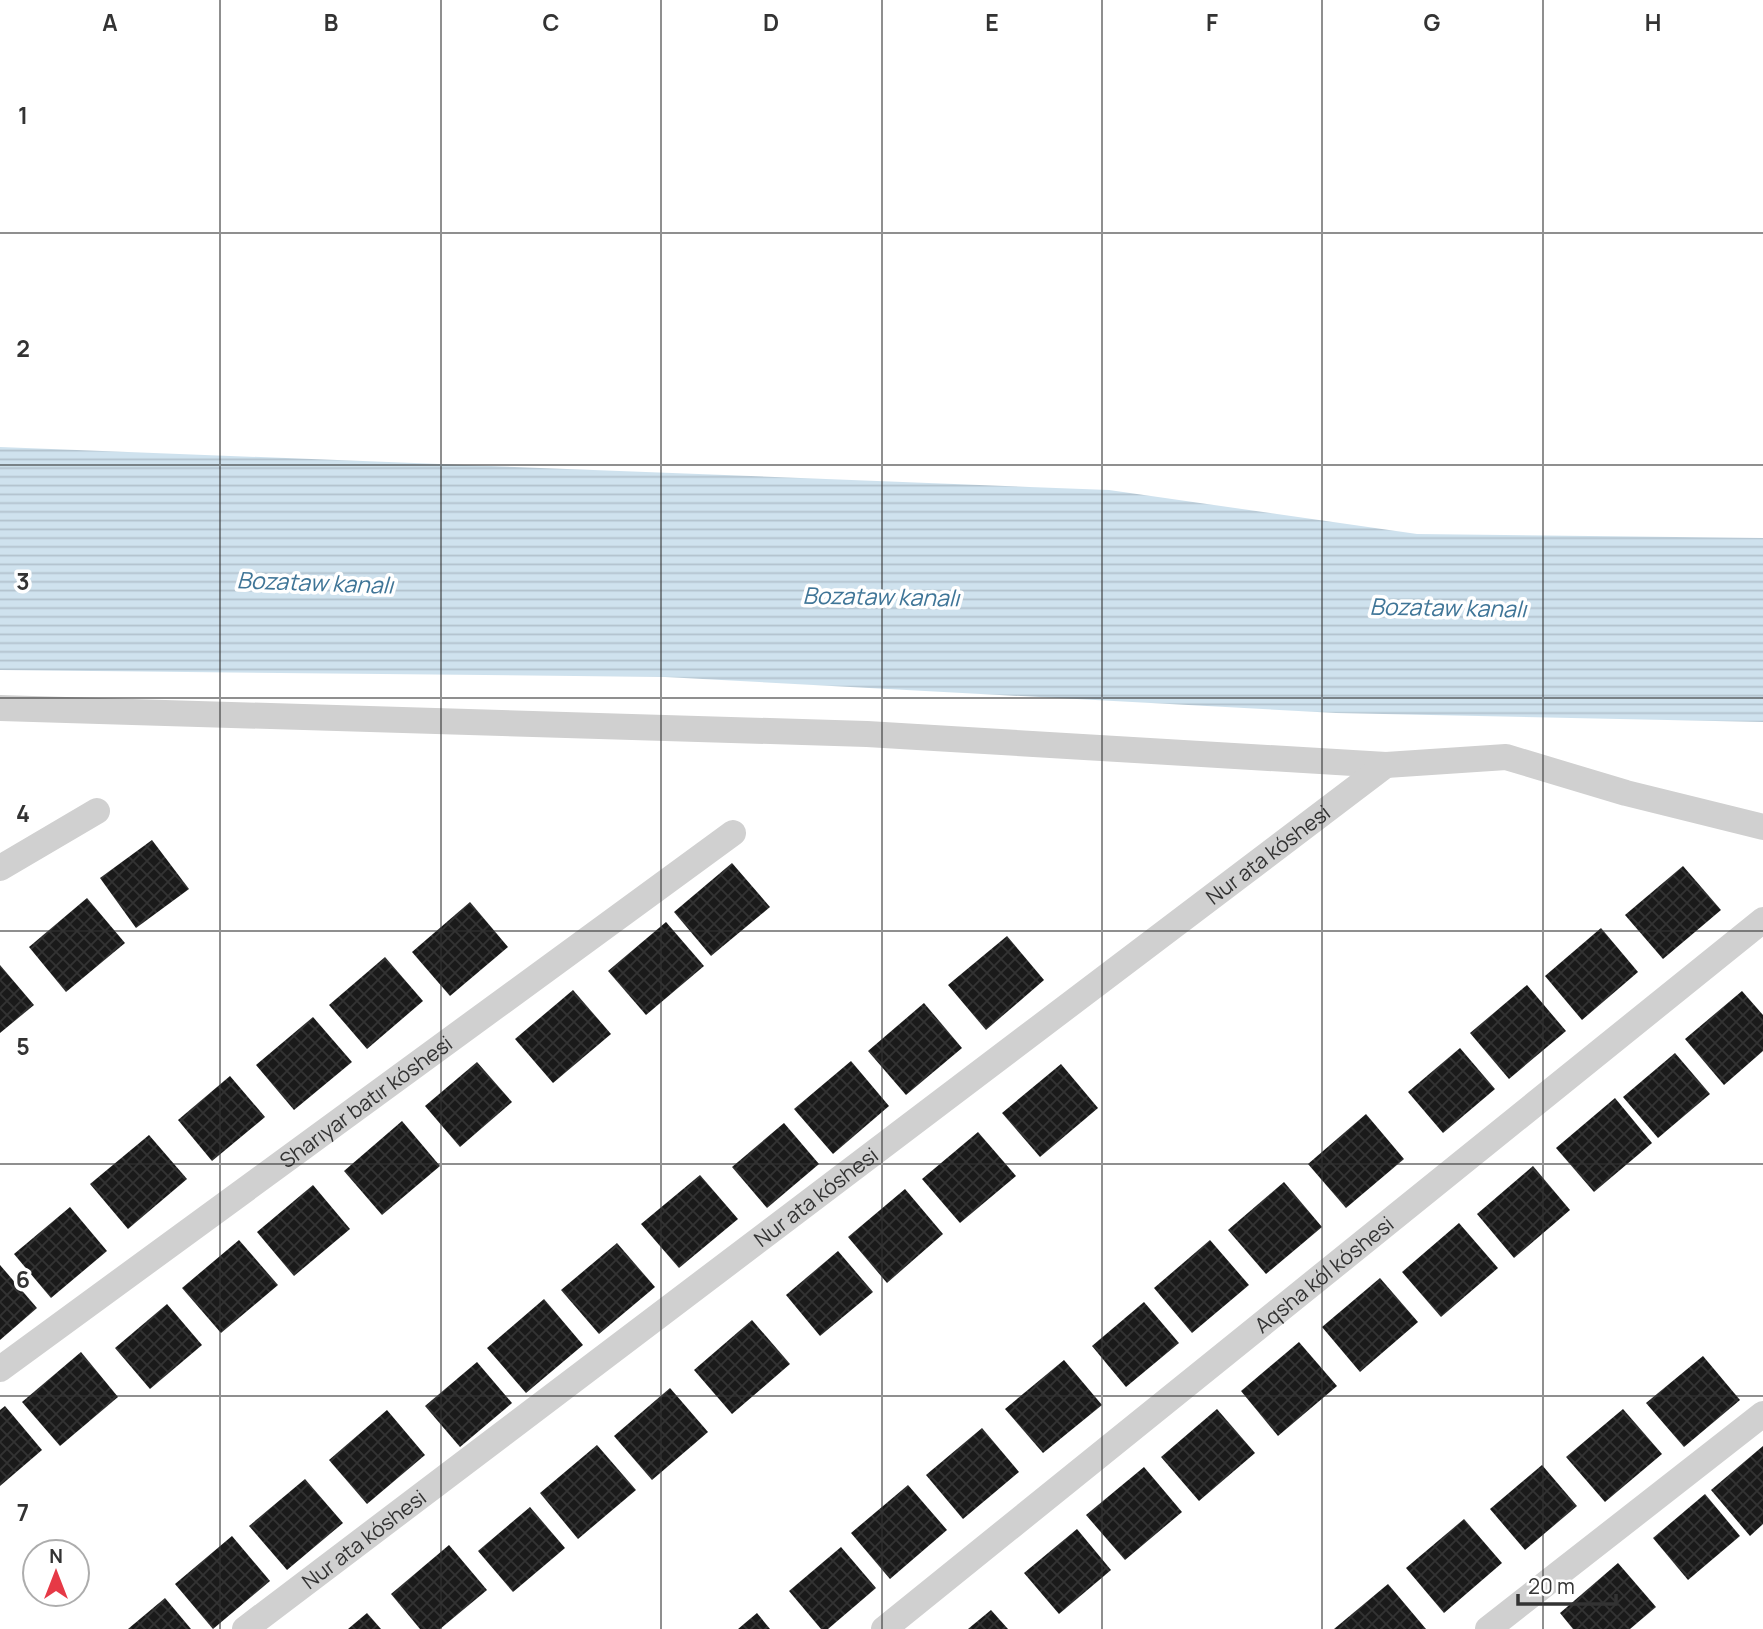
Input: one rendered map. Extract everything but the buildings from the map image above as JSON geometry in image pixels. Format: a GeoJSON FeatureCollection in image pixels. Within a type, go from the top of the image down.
{"type":"FeatureCollection","features":[{"type":"Feature","properties":{"kind":"street"},"geometry":{"type":"LineString","coordinates":[[0,708],[867,734],[1386,765],[1506,758],[1626,793],[1763,827]]}},
{"type":"Feature","properties":{"kind":"street","name":"Nur ata kóshesi"},"geometry":{"type":"LineString","coordinates":[[245,1629],[1386,765]]}},
{"type":"Feature","properties":{"kind":"street"},"geometry":{"type":"LineString","coordinates":[[0,868],[97,811]]}},
{"type":"Feature","properties":{"kind":"street","name":"Sharıyar batır kóshesi"},"geometry":{"type":"LineString","coordinates":[[0,1369],[733,833]]}},
{"type":"Feature","properties":{"kind":"street","name":"Aqsha kól kóshesi"},"geometry":{"type":"LineString","coordinates":[[884,1629],[1763,920]]}},
{"type":"Feature","properties":{"kind":"street"},"geometry":{"type":"LineString","coordinates":[[1488,1629],[1763,1414]]}},
{"type":"Feature","properties":{"kind":"water","name":"Bozataw kanalı"},"geometry":{"type":"Polygon","coordinates":[[[0,447],[1109,490],[1417,534],[1763,538],[1763,722],[1336,713],[665,677],[0,670],[0,447]]]}}]}
